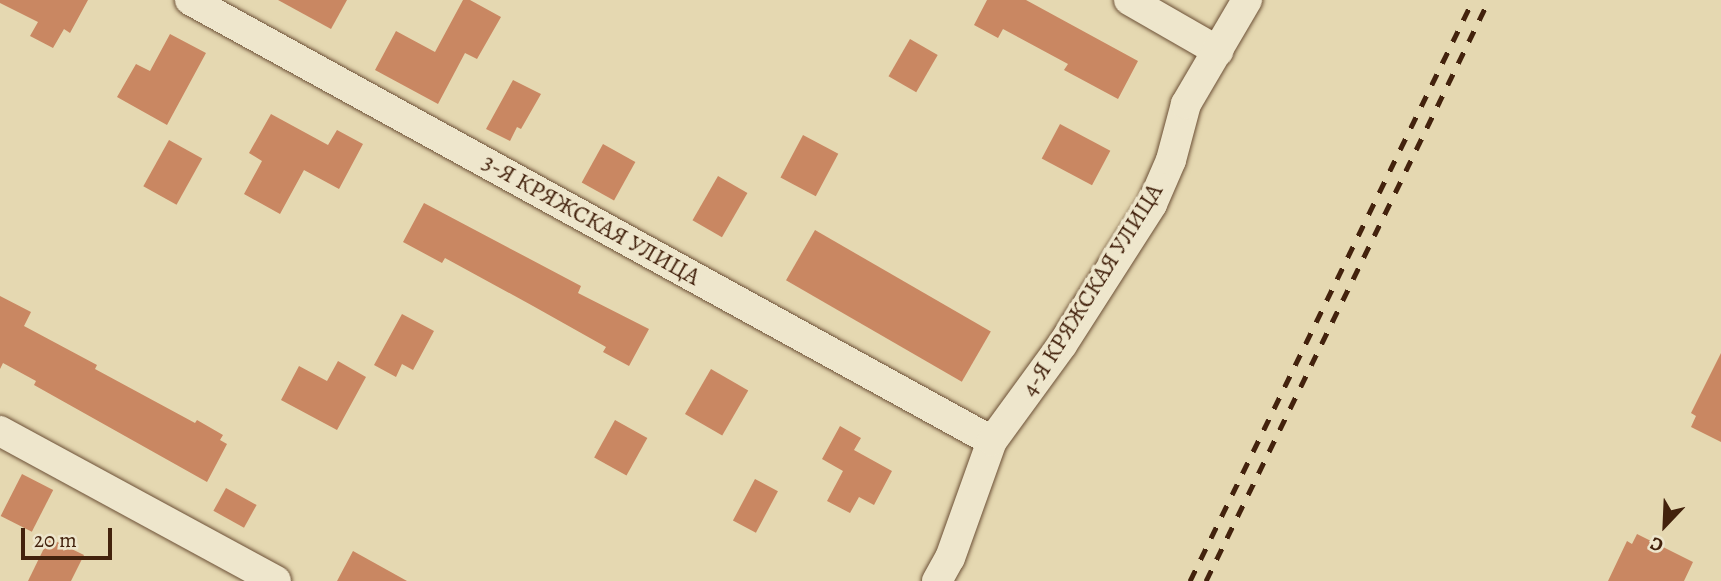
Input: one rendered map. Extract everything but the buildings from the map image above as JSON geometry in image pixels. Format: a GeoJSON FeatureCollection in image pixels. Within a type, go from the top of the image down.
{"type":"FeatureCollection","features":[{"type":"Feature","properties":{"kind":"street","name":"3-Я КРЯЖСКАЯ УЛИЦА"},"geometry":{"type":"LineString","coordinates":[[190,0],[992,441]]}},
{"type":"Feature","properties":{"kind":"street"},"geometry":{"type":"LineString","coordinates":[[1129,0],[1218,51]]}},
{"type":"Feature","properties":{"kind":"street","name":"4-Я КРЯЖСКАЯ УЛИЦА"},"geometry":{"type":"LineString","coordinates":[[937,581],[950,558],[992,441],[1062,345],[1152,204],[1171,160],[1186,104],[1247,0]]}},
{"type":"Feature","properties":{"kind":"street"},"geometry":{"type":"LineString","coordinates":[[0,431],[276,581]]}},
{"type":"Feature","properties":{"kind":"railway"},"geometry":{"type":"LineString","coordinates":[[1190,581],[1473,0]]}},
{"type":"Feature","properties":{"kind":"railway"},"geometry":{"type":"LineString","coordinates":[[1206,581],[1489,0]]}}]}
